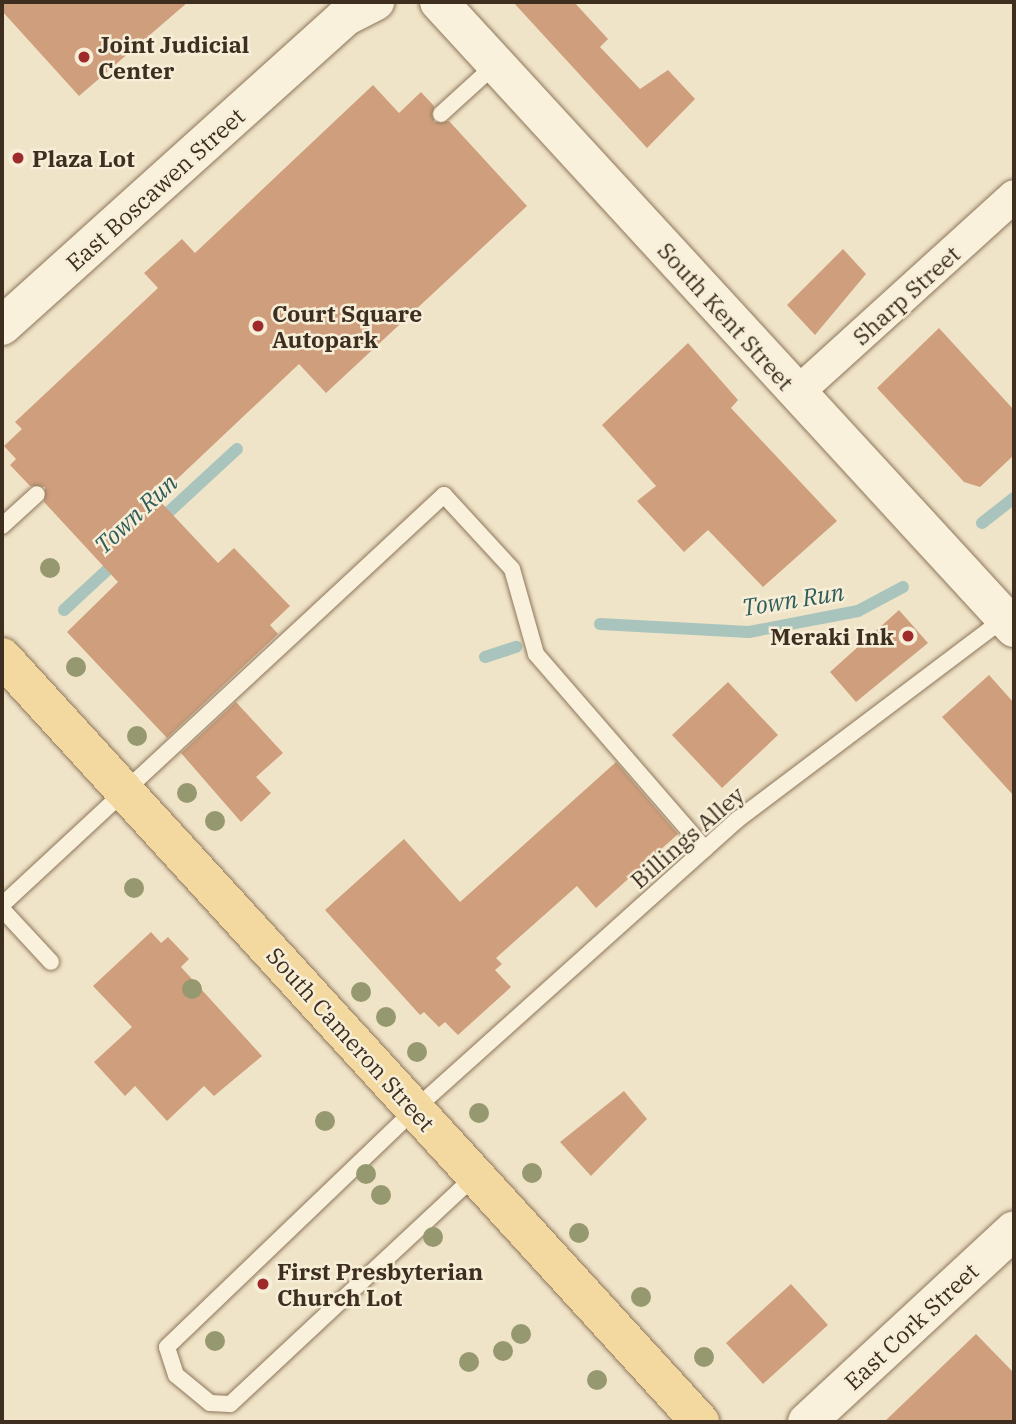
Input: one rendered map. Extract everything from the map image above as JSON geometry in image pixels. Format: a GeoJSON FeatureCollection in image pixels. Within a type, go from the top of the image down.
{"type":"FeatureCollection","features":[{"type":"Feature","properties":{"kind":"main road","name":"South Cameron Street"},"geometry":{"type":"LineString","coordinates":[[8,676],[128,795],[700,1422]]}},
{"type":"Feature","properties":{"kind":"street","name":"East Boscawen Street"},"geometry":{"type":"LineString","coordinates":[[2,326],[345,17],[374,2]]}},
{"type":"Feature","properties":{"kind":"street","name":"South Kent Street"},"geometry":{"type":"LineString","coordinates":[[439,2],[1009,623]]}},
{"type":"Feature","properties":{"kind":"street","name":"Sharp Street"},"geometry":{"type":"LineString","coordinates":[[797,393],[1014,196]]}},
{"type":"Feature","properties":{"kind":"street","name":"East Cork Street"},"geometry":{"type":"LineString","coordinates":[[807,1422],[1014,1230]]}},
{"type":"Feature","properties":{"kind":"lane"},"geometry":{"type":"LineString","coordinates":[[441,114],[496,64]]}},
{"type":"Feature","properties":{"kind":"lane"},"geometry":{"type":"LineString","coordinates":[[2,526],[37,494]]}},
{"type":"Feature","properties":{"kind":"lane"},"geometry":{"type":"LineString","coordinates":[[51,962],[2,907],[128,795],[444,495],[512,569],[536,654],[705,849]]}},
{"type":"Feature","properties":{"kind":"lane","name":"Billings Alley"},"geometry":{"type":"LineString","coordinates":[[476,1175],[230,1404],[210,1403],[176,1375],[167,1346],[415,1109],[705,849],[1009,623]]}},
{"type":"Feature","properties":{"kind":"building","name":"Joint Judicial Center"},"geometry":{"type":"Polygon","coordinates":[[[2,2],[188,2],[79,96],[2,11],[2,2]]]}},
{"type":"Feature","properties":{"kind":"building"},"geometry":{"type":"Polygon","coordinates":[[[513,2],[574,2],[608,39],[600,47],[640,89],[668,70],[695,99],[647,148],[513,2]]]}},
{"type":"Feature","properties":{"kind":"building","name":"Court Square Autopark"},"geometry":{"type":"Polygon","coordinates":[[[373,85],[399,113],[421,92],[434,106],[434,122],[449,121],[527,206],[326,393],[299,364],[157,498],[218,563],[234,548],[290,606],[270,625],[278,634],[167,738],[67,632],[118,582],[44,502],[45,487],[30,486],[10,465],[16,459],[4,446],[22,429],[15,422],[158,288],[144,273],[182,239],[195,253],[373,85]]]}},
{"type":"Feature","properties":{"kind":"building"},"geometry":{"type":"Polygon","coordinates":[[[843,249],[866,274],[815,335],[787,305],[843,249]]]}},
{"type":"Feature","properties":{"kind":"building"},"geometry":{"type":"Polygon","coordinates":[[[939,328],[1014,410],[1014,455],[980,487],[964,482],[877,388],[939,328]]]}},
{"type":"Feature","properties":{"kind":"building"},"geometry":{"type":"Polygon","coordinates":[[[688,343],[738,400],[731,408],[837,521],[763,587],[708,530],[684,552],[637,501],[656,486],[602,425],[688,343]]]}},
{"type":"Feature","properties":{"kind":"building"},"geometry":{"type":"Polygon","coordinates":[[[899,610],[928,643],[856,702],[830,672],[899,610]]]}},
{"type":"Feature","properties":{"kind":"building"},"geometry":{"type":"Polygon","coordinates":[[[989,675],[1014,703],[1014,796],[942,717],[989,675]]]}},
{"type":"Feature","properties":{"kind":"building"},"geometry":{"type":"Polygon","coordinates":[[[728,682],[778,735],[722,788],[672,735],[728,682]]]}},
{"type":"Feature","properties":{"kind":"building"},"geometry":{"type":"Polygon","coordinates":[[[236,702],[283,753],[256,777],[271,793],[241,822],[181,753],[236,702]]]}},
{"type":"Feature","properties":{"kind":"building"},"geometry":{"type":"Polygon","coordinates":[[[616,762],[678,834],[596,908],[577,886],[496,958],[502,964],[495,970],[511,987],[458,1035],[445,1022],[439,1027],[424,1012],[420,1015],[325,910],[404,839],[460,902],[616,762]]]}},
{"type":"Feature","properties":{"kind":"building"},"geometry":{"type":"Polygon","coordinates":[[[151,932],[161,943],[168,937],[189,959],[181,967],[262,1056],[214,1096],[204,1086],[167,1121],[135,1086],[125,1096],[94,1062],[132,1027],[93,986],[151,932]]]}},
{"type":"Feature","properties":{"kind":"building"},"geometry":{"type":"Polygon","coordinates":[[[624,1091],[647,1119],[591,1176],[560,1142],[624,1091]]]}},
{"type":"Feature","properties":{"kind":"building"},"geometry":{"type":"Polygon","coordinates":[[[791,1284],[828,1325],[763,1384],[726,1343],[791,1284]]]}},
{"type":"Feature","properties":{"kind":"building"},"geometry":{"type":"Polygon","coordinates":[[[976,1334],[1014,1373],[1014,1422],[884,1422],[976,1334]]]}},
{"type":"Feature","properties":{"kind":"waterway","name":"Town Run"},"geometry":{"type":"LineString","coordinates":[[159,521],[237,449]]}},
{"type":"Feature","properties":{"kind":"waterway","name":"Town Run"},"geometry":{"type":"LineString","coordinates":[[982,523],[1014,498]]}},
{"type":"Feature","properties":{"kind":"waterway","name":"Town Run"},"geometry":{"type":"LineString","coordinates":[[64,610],[118,560]]}},
{"type":"Feature","properties":{"kind":"waterway","name":"Town Run"},"geometry":{"type":"LineString","coordinates":[[600,624],[749,632],[858,611],[903,587]]}},
{"type":"Feature","properties":{"kind":"waterway","name":"Town Run"},"geometry":{"type":"LineString","coordinates":[[485,657],[516,647]]}},
{"type":"Feature","properties":{"kind":"place","name":"Joint Judicial Center"},"geometry":{"type":"Point","coordinates":[84,57]}},
{"type":"Feature","properties":{"kind":"place","name":"Plaza Lot"},"geometry":{"type":"Point","coordinates":[18,158]}},
{"type":"Feature","properties":{"kind":"place","name":"Court Square Autopark"},"geometry":{"type":"Point","coordinates":[258,326]}},
{"type":"Feature","properties":{"kind":"place","name":"Meraki Ink"},"geometry":{"type":"Point","coordinates":[908,636]}},
{"type":"Feature","properties":{"kind":"place","name":"First Presbyterian Church Lot"},"geometry":{"type":"Point","coordinates":[263,1284]}}]}
